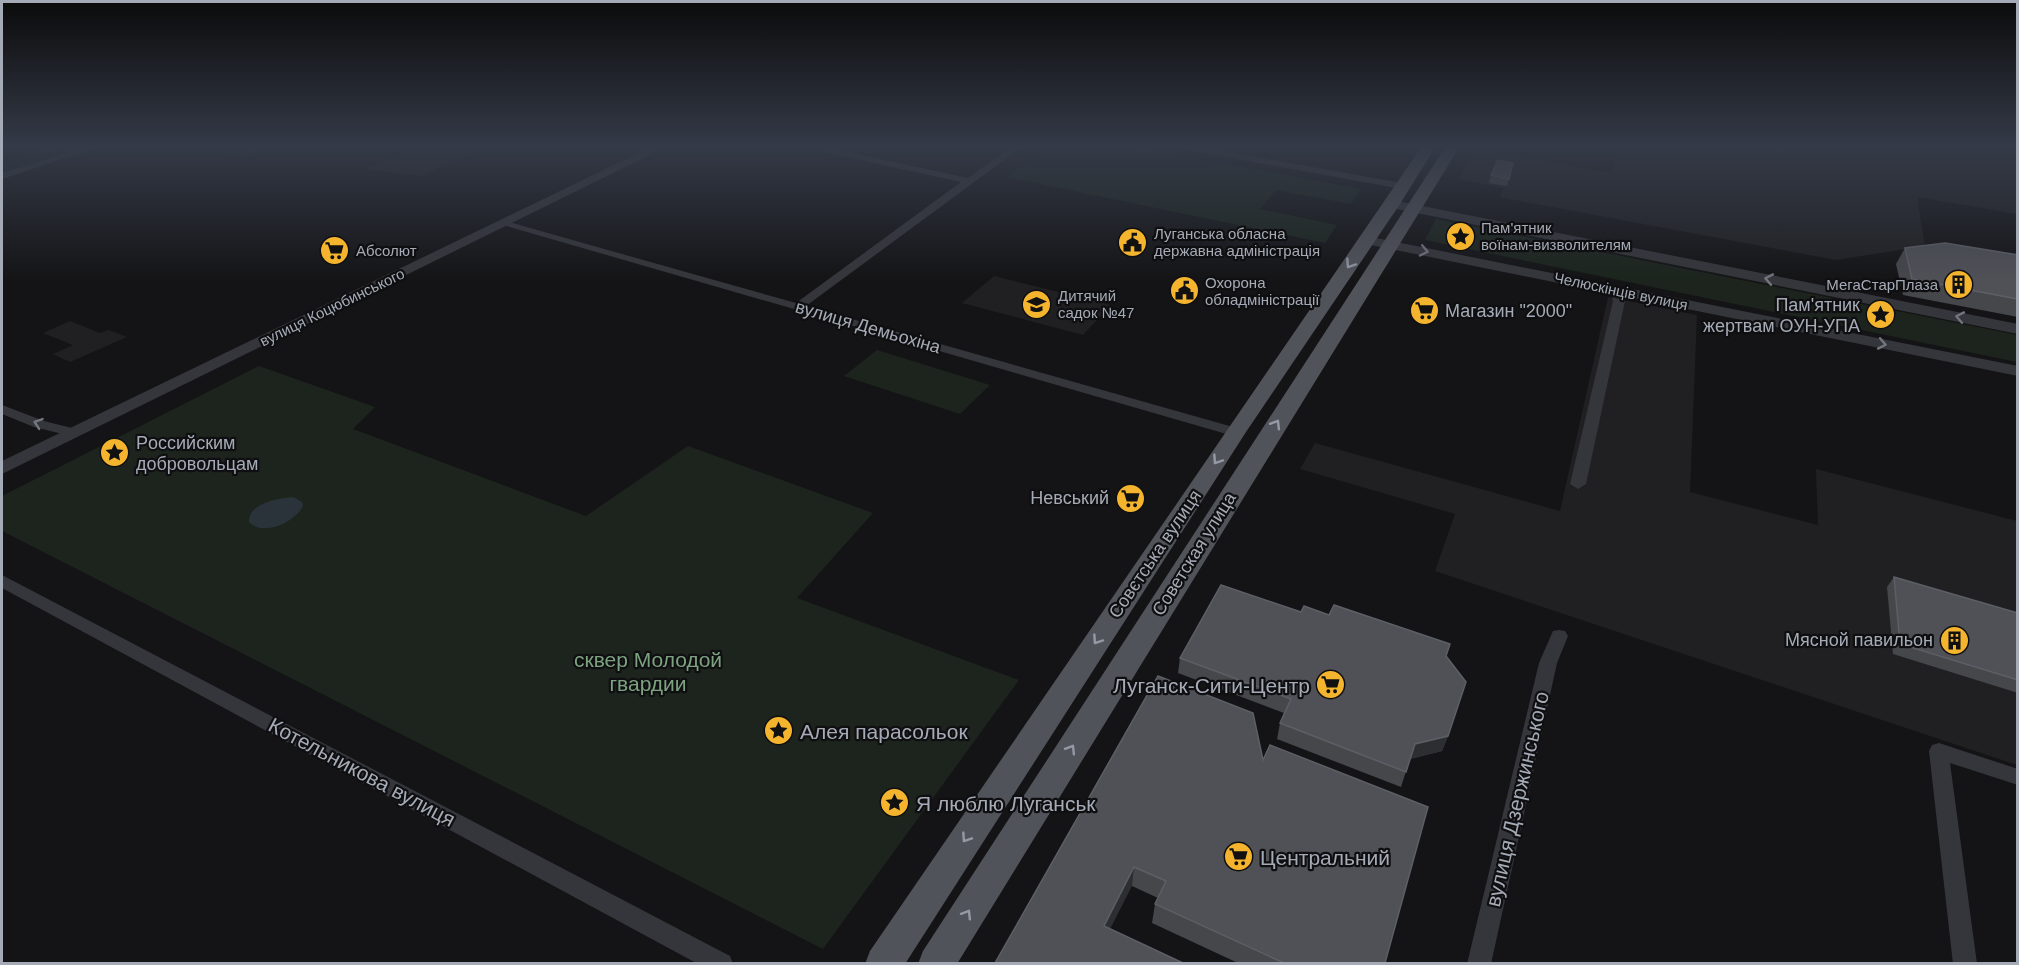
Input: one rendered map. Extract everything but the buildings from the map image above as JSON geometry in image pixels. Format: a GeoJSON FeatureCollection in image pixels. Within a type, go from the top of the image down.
{"type":"FeatureCollection","features":[{"type":"Feature","properties":{"kind":"main road"},"geometry":{"type":"LineString","coordinates":[[1403,199],[1407,191]]}},
{"type":"Feature","properties":{"kind":"main road","name":"Советская улица"},"geometry":{"type":"LineString","coordinates":[[936,963],[1403,199],[1411,191]]}},
{"type":"Feature","properties":{"kind":"main road","name":"Совєтська вулиця"},"geometry":{"type":"LineString","coordinates":[[883,963],[1235,432],[1378,242]]}},
{"type":"Feature","properties":{"kind":"street","name":"вулиця Коцюбинського"},"geometry":{"type":"LineString","coordinates":[[2,468],[568,191]]}},
{"type":"Feature","properties":{"kind":"street"},"geometry":{"type":"LineString","coordinates":[[799,307],[808,298],[954,191]]}},
{"type":"Feature","properties":{"kind":"street"},"geometry":{"type":"LineString","coordinates":[[1370,191],[2018,329]]}},
{"type":"Feature","properties":{"kind":"street","name":"вулиця Демьохіна"},"geometry":{"type":"LineString","coordinates":[[501,223],[1235,432]]}},
{"type":"Feature","properties":{"kind":"street","name":"Челюскінців вулиця"},"geometry":{"type":"LineString","coordinates":[[1378,242],[2018,371]]}},
{"type":"Feature","properties":{"kind":"street"},"geometry":{"type":"LineString","coordinates":[[1578,484],[1619,301],[1617,291]]}},
{"type":"Feature","properties":{"kind":"street"},"geometry":{"type":"LineString","coordinates":[[2,409],[39,424],[75,433]]}},
{"type":"Feature","properties":{"kind":"street","name":"Котельникова вулиця"},"geometry":{"type":"LineString","coordinates":[[2,581],[722,963]]}},
{"type":"Feature","properties":{"kind":"street","name":"вулиця Дзержинського"},"geometry":{"type":"LineString","coordinates":[[1479,963],[1548,663],[1558,636]]}},
{"type":"Feature","properties":{"kind":"street"},"geometry":{"type":"LineString","coordinates":[[1965,963],[1939,751],[2018,777]]}},
{"type":"Feature","properties":{"kind":"shaded area"},"geometry":{"type":"Polygon","coordinates":[[[1502,191],[2017,191],[2017,214],[1917,197],[1925,246],[1836,260],[1499,197],[1502,191]]]}},
{"type":"Feature","properties":{"kind":"shaded area","name":"Дитячий садок №47"},"geometry":{"type":"Polygon","coordinates":[[[994,276],[1111,305],[1083,335],[962,303],[994,276]]]}},
{"type":"Feature","properties":{"kind":"shaded area"},"geometry":{"type":"Polygon","coordinates":[[[1608,297],[1697,315],[1690,492],[1818,525],[1816,469],[2017,521],[2017,765],[1435,571],[1455,514],[1300,469],[1315,443],[1560,511],[1608,297]]]}},
{"type":"Feature","properties":{"kind":"shaded area"},"geometry":{"type":"Polygon","coordinates":[[[70,321],[100,333],[109,330],[127,337],[70,362],[53,354],[73,345],[43,333],[70,321]]]}},
{"type":"Feature","properties":{"kind":"shaded area"},"geometry":{"type":"Polygon","coordinates":[[[293,497],[302,502],[303,506],[293,517],[279,526],[263,528],[249,522],[253,510],[259,506],[273,500],[293,497]]]}},
{"type":"Feature","properties":{"kind":"green space"},"geometry":{"type":"Polygon","coordinates":[[[1074,191],[1275,191],[1260,209],[1337,225],[1325,243],[1074,191]]]}},
{"type":"Feature","properties":{"kind":"green space"},"geometry":{"type":"Polygon","coordinates":[[[1282,191],[1360,191],[1351,204],[1282,191]]]}},
{"type":"Feature","properties":{"kind":"green space"},"geometry":{"type":"Polygon","coordinates":[[[1436,219],[2017,335],[2017,362],[1425,240],[1436,219]]]}},
{"type":"Feature","properties":{"kind":"green space"},"geometry":{"type":"Polygon","coordinates":[[[877,350],[990,385],[960,414],[844,376],[877,350]]]}},
{"type":"Feature","properties":{"kind":"green space","name":"сквер Молодой гвардии"},"geometry":{"type":"Polygon","coordinates":[[[259,366],[375,407],[353,429],[586,516],[688,446],[873,513],[797,598],[1019,680],[823,949],[2,531],[2,496],[259,366]]]}},
{"type":"Feature","properties":{"kind":"place","name":"Пам'ятник воїнам-визволителям"},"geometry":{"type":"Point","coordinates":[1460,236]}},
{"type":"Feature","properties":{"kind":"place","name":"Луганська обласна державна адміністрація"},"geometry":{"type":"Point","coordinates":[1133,242]}},
{"type":"Feature","properties":{"kind":"place","name":"Абсолют"},"geometry":{"type":"Point","coordinates":[335,250]}},
{"type":"Feature","properties":{"kind":"place","name":"МегаСтарПлаза"},"geometry":{"type":"Point","coordinates":[1959,284]}},
{"type":"Feature","properties":{"kind":"place","name":"Охорона обладміністрації"},"geometry":{"type":"Point","coordinates":[1184,291]}},
{"type":"Feature","properties":{"kind":"place","name":"Дитячий садок №47"},"geometry":{"type":"Point","coordinates":[1037,304]}},
{"type":"Feature","properties":{"kind":"place","name":"Магазин \"2000\""},"geometry":{"type":"Point","coordinates":[1424,311]}},
{"type":"Feature","properties":{"kind":"place","name":"Пам'ятник жертвам ОУН-УПА"},"geometry":{"type":"Point","coordinates":[1881,315]}},
{"type":"Feature","properties":{"kind":"place","name":"Pоссийским добровольцам"},"geometry":{"type":"Point","coordinates":[115,453]}},
{"type":"Feature","properties":{"kind":"place","name":"Невський"},"geometry":{"type":"Point","coordinates":[1130,498]}},
{"type":"Feature","properties":{"kind":"place","name":"Мясной павильон"},"geometry":{"type":"Point","coordinates":[1954,640]}},
{"type":"Feature","properties":{"kind":"place","name":"Луганск-Сити-Центр"},"geometry":{"type":"Point","coordinates":[1331,685]}},
{"type":"Feature","properties":{"kind":"place","name":"Алея парасольок"},"geometry":{"type":"Point","coordinates":[779,731]}},
{"type":"Feature","properties":{"kind":"place","name":"Я люблю Луганськ"},"geometry":{"type":"Point","coordinates":[895,803]}},
{"type":"Feature","properties":{"kind":"place","name":"Центральний"},"geometry":{"type":"Point","coordinates":[1239,857]}}]}
